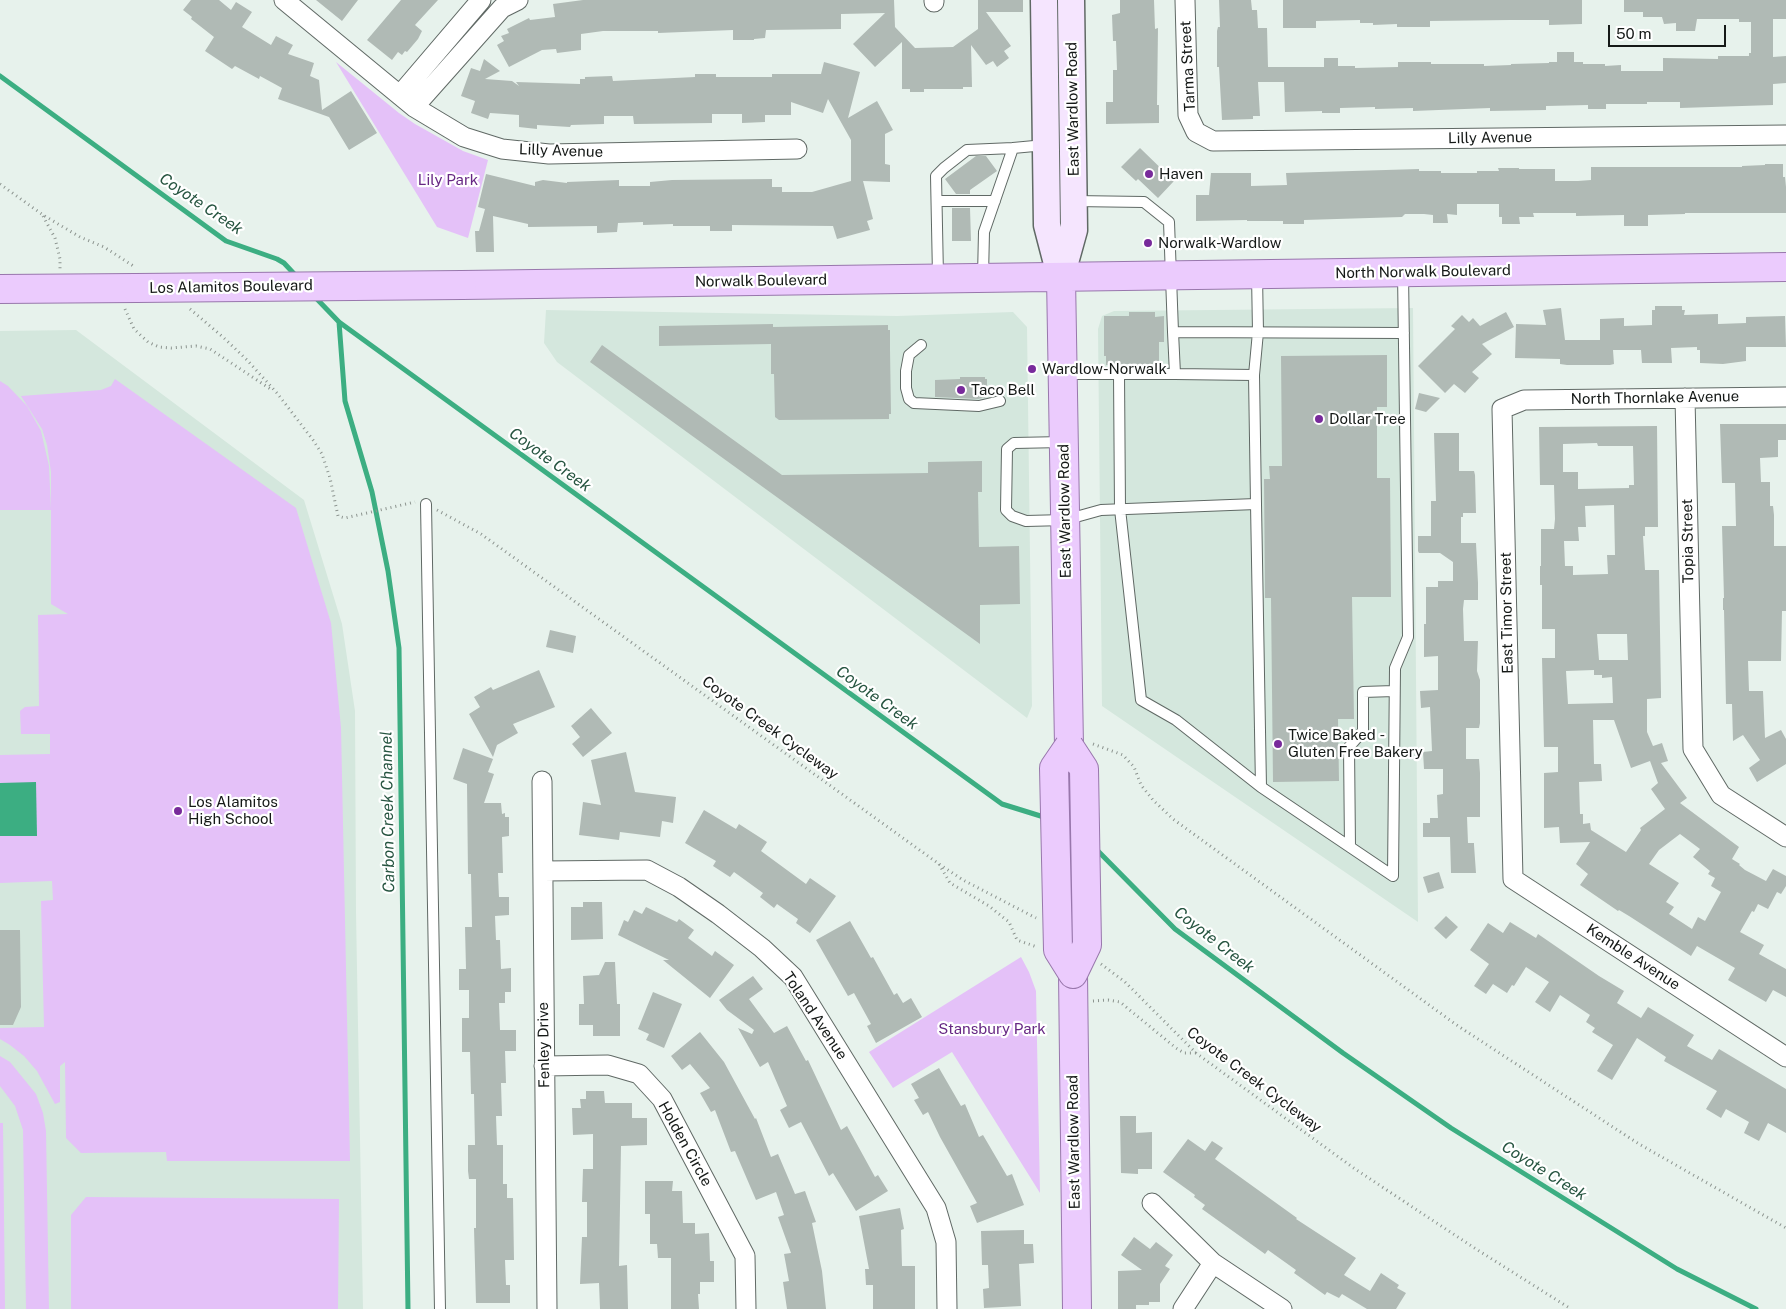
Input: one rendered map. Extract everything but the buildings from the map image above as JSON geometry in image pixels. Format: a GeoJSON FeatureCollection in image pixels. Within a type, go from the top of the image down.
{"type":"FeatureCollection","features":[{"type":"Feature","properties":{"kind":"main road","name":"East Wardlow Road"},"geometry":{"type":"LineString","coordinates":[[1044,0],[1047,225],[1061,276],[1068,739],[1084,768],[1087,945],[1073,974],[1072,1001],[1077,1309]]}},
{"type":"Feature","properties":{"kind":"main road","name":"East Wardlow Road"},"geometry":{"type":"LineString","coordinates":[[1061,276],[1074,230],[1071,0]]}},
{"type":"Feature","properties":{"kind":"main road","name":"North Norwalk Boulevard"},"geometry":{"type":"LineString","coordinates":[[1061,276],[1786,267]]}},
{"type":"Feature","properties":{"kind":"main road","name":"Norwalk Boulevard"},"geometry":{"type":"LineString","coordinates":[[462,285],[1061,276]]}},
{"type":"Feature","properties":{"kind":"main road","name":"Los Alamitos Boulevard"},"geometry":{"type":"LineString","coordinates":[[0,289],[60,288],[133,282],[462,285]]}},
{"type":"Feature","properties":{"kind":"main road"},"geometry":{"type":"LineString","coordinates":[[1068,739],[1054,768],[1058,950],[1073,974]]}},
{"type":"Feature","properties":{"kind":"street","name":"Lilly Avenue"},"geometry":{"type":"LineString","coordinates":[[284,0],[407,101],[464,137],[502,148],[549,154],[797,149]]}},
{"type":"Feature","properties":{"kind":"street"},"geometry":{"type":"LineString","coordinates":[[407,101],[502,8],[518,0]]}},
{"type":"Feature","properties":{"kind":"street","name":"Tarma Street"},"geometry":{"type":"LineString","coordinates":[[1185,0],[1188,114],[1196,132]]}},
{"type":"Feature","properties":{"kind":"street"},"geometry":{"type":"LineString","coordinates":[[407,101],[478,3],[492,19]]}},
{"type":"Feature","properties":{"kind":"street","name":"Lilly Avenue"},"geometry":{"type":"LineString","coordinates":[[1196,132],[1213,141],[1786,134]]}},
{"type":"Feature","properties":{"kind":"street","name":"North Thornlake Avenue"},"geometry":{"type":"LineString","coordinates":[[1524,400],[1786,396]]}},
{"type":"Feature","properties":{"kind":"street","name":"Topia Street"},"geometry":{"type":"LineString","coordinates":[[1685,398],[1693,748],[1721,795],[1769,828],[1786,837]]}},
{"type":"Feature","properties":{"kind":"street","name":"East Timor Street"},"geometry":{"type":"LineString","coordinates":[[1512,840],[1502,409],[1524,400]]}},
{"type":"Feature","properties":{"kind":"street","name":"Fenley Drive"},"geometry":{"type":"LineString","coordinates":[[542,781],[547,1309]]}},
{"type":"Feature","properties":{"kind":"street","name":"Kemble Avenue"},"geometry":{"type":"LineString","coordinates":[[1512,840],[1513,879],[1786,1057]]}},
{"type":"Feature","properties":{"kind":"street","name":"Toland Avenue"},"geometry":{"type":"LineString","coordinates":[[543,871],[647,870],[679,887],[718,914],[762,948],[793,977],[936,1208],[946,1242],[947,1309]]}},
{"type":"Feature","properties":{"kind":"street","name":"Holden Circle"},"geometry":{"type":"LineString","coordinates":[[544,1066],[608,1065],[639,1074],[662,1100],[744,1256],[746,1309]]}},
{"type":"Feature","properties":{"kind":"street"},"geometry":{"type":"LineString","coordinates":[[1152,1203],[1213,1263],[1282,1309]]}},
{"type":"Feature","properties":{"kind":"street"},"geometry":{"type":"LineString","coordinates":[[1183,1309],[1213,1263]]}},
{"type":"Feature","properties":{"kind":"lane"},"geometry":{"type":"LineString","coordinates":[[938,278],[936,176],[967,150],[1046,144]]}},
{"type":"Feature","properties":{"kind":"lane"},"geometry":{"type":"LineString","coordinates":[[983,278],[984,232],[1013,148]]}},
{"type":"Feature","properties":{"kind":"lane"},"geometry":{"type":"LineString","coordinates":[[1074,200],[1144,202],[1169,222],[1175,374]]}},
{"type":"Feature","properties":{"kind":"lane"},"geometry":{"type":"LineString","coordinates":[[936,201],[995,202]]}},
{"type":"Feature","properties":{"kind":"lane"},"geometry":{"type":"LineString","coordinates":[[1119,374],[1120,509],[1141,700],[1176,720],[1261,787],[1393,876],[1395,668],[1408,637],[1403,272]]}},
{"type":"Feature","properties":{"kind":"lane"},"geometry":{"type":"LineString","coordinates":[[1257,274],[1258,332],[1254,375],[1261,787]]}},
{"type":"Feature","properties":{"kind":"lane"},"geometry":{"type":"LineString","coordinates":[[1173,332],[1404,333]]}},
{"type":"Feature","properties":{"kind":"lane"},"geometry":{"type":"LineString","coordinates":[[920,345],[909,355],[906,372],[906,388],[909,399],[914,403],[979,406],[1000,401]]}},
{"type":"Feature","properties":{"kind":"lane"},"geometry":{"type":"LineString","coordinates":[[1062,374],[1254,375]]}},
{"type":"Feature","properties":{"kind":"lane"},"geometry":{"type":"LineString","coordinates":[[1064,442],[1014,443],[1007,449],[1006,510],[1012,516],[1026,521],[1065,520],[1101,510],[1256,504]]}},
{"type":"Feature","properties":{"kind":"lane"},"geometry":{"type":"LineString","coordinates":[[426,504],[440,1309]]}},
{"type":"Feature","properties":{"kind":"lane"},"geometry":{"type":"LineString","coordinates":[[1350,847],[1349,747],[1363,731],[1363,692],[1394,691]]}},
{"type":"Feature","properties":{"kind":"path"},"geometry":{"type":"LineString","coordinates":[[0,184],[43,215],[80,237],[104,247],[133,282],[125,309],[134,329],[148,342],[159,347],[196,346],[210,349],[277,393]]}},
{"type":"Feature","properties":{"kind":"path"},"geometry":{"type":"LineString","coordinates":[[43,215],[55,238],[60,258],[60,288]]}},
{"type":"Feature","properties":{"kind":"path","name":"Coyote Creek Cycleway"},"geometry":{"type":"LineString","coordinates":[[187,307],[224,338],[277,393],[304,427],[322,454],[330,478],[338,516],[345,518],[413,502],[426,504],[481,534],[939,864],[963,880],[1041,922]]}},
{"type":"Feature","properties":{"kind":"path"},"geometry":{"type":"LineString","coordinates":[[1068,739],[1124,755],[1134,767],[1141,785],[1153,800],[1173,819],[1458,1026],[1639,1144],[1786,1228]]}},
{"type":"Feature","properties":{"kind":"path"},"geometry":{"type":"LineString","coordinates":[[939,864],[950,883],[990,906],[1009,922],[1018,940],[1033,947],[1058,950]]}},
{"type":"Feature","properties":{"kind":"path","name":"Coyote Creek Cycleway"},"geometry":{"type":"LineString","coordinates":[[1095,960],[1125,982],[1196,1053],[1355,1169],[1571,1309]]}},
{"type":"Feature","properties":{"kind":"path"},"geometry":{"type":"LineString","coordinates":[[1072,1001],[1108,1000],[1120,1002],[1176,1048],[1184,1053],[1196,1053]]}},
{"type":"Feature","properties":{"kind":"shaded area"},"geometry":{"type":"Polygon","coordinates":[[[1413,308],[1418,922],[1102,706],[1098,329],[1102,316],[1114,311],[1413,308]]]}},
{"type":"Feature","properties":{"kind":"shaded area"},"geometry":{"type":"Polygon","coordinates":[[[546,310],[897,316],[1013,312],[1027,327],[1032,706],[1027,718],[557,362],[544,343],[546,310]]]}},
{"type":"Feature","properties":{"kind":"shaded area","name":"Los Alamitos High School"},"geometry":{"type":"Polygon","coordinates":[[[76,330],[304,500],[342,624],[355,711],[356,912],[363,1309],[0,1309],[0,331],[76,330]]]}},
{"type":"Feature","properties":{"kind":"shaded area"},"geometry":{"type":"Polygon","coordinates":[[[36,782],[37,836],[0,836],[0,783],[36,782]]]}},
{"type":"Feature","properties":{"kind":"green space","name":"Lily Park"},"geometry":{"type":"Polygon","coordinates":[[[336,62],[415,124],[463,151],[488,160],[468,238],[437,227],[336,62]]]}},
{"type":"Feature","properties":{"kind":"green space","name":"Los Alamitos High School"},"geometry":{"type":"Polygon","coordinates":[[[115,379],[296,508],[331,623],[341,728],[350,1161],[167,1161],[166,1152],[81,1153],[66,1138],[65,1062],[60,1066],[60,1102],[55,1104],[37,1071],[24,1056],[0,1039],[0,1028],[44,1027],[41,901],[53,900],[52,881],[0,883],[0,755],[50,754],[50,734],[21,734],[20,711],[25,707],[39,706],[38,615],[68,614],[51,604],[51,472],[47,445],[42,429],[21,396],[101,390],[111,386],[115,379]]]}},
{"type":"Feature","properties":{"kind":"green space"},"geometry":{"type":"Polygon","coordinates":[[[0,381],[8,386],[27,406],[41,431],[49,466],[51,510],[0,510],[0,381]]]}},
{"type":"Feature","properties":{"kind":"green space","name":"Stansbury Park"},"geometry":{"type":"Polygon","coordinates":[[[1021,957],[1036,991],[1040,1193],[952,1052],[893,1088],[869,1052],[1021,957]]]}},
{"type":"Feature","properties":{"kind":"green space"},"geometry":{"type":"Polygon","coordinates":[[[0,1056],[10,1062],[36,1094],[43,1113],[46,1131],[49,1309],[26,1309],[23,1130],[15,1106],[0,1086],[0,1056]]]}},
{"type":"Feature","properties":{"kind":"green space"},"geometry":{"type":"Polygon","coordinates":[[[0,1123],[3,1123],[5,1309],[0,1309],[0,1123]]]}},
{"type":"Feature","properties":{"kind":"green space"},"geometry":{"type":"Polygon","coordinates":[[[86,1197],[339,1199],[338,1309],[71,1309],[71,1215],[86,1197]]]}},
{"type":"Feature","properties":{"kind":"waterway","name":"Coyote Creek"},"geometry":{"type":"LineString","coordinates":[[0,76],[226,241],[277,259],[284,263],[298,278]]}},
{"type":"Feature","properties":{"kind":"waterway","name":"Coyote Creek"},"geometry":{"type":"LineString","coordinates":[[315,297],[339,322],[1002,804],[1047,818]]}},
{"type":"Feature","properties":{"kind":"waterway","name":"Carbon Creek Channel"},"geometry":{"type":"LineString","coordinates":[[339,322],[345,401],[372,492],[388,571],[399,648],[408,1309]]}},
{"type":"Feature","properties":{"kind":"waterway","name":"Coyote Creek"},"geometry":{"type":"LineString","coordinates":[[1095,848],[1175,929],[1343,1053],[1451,1128],[1677,1269],[1756,1309]]}},
{"type":"Feature","properties":{"kind":"place","name":"Haven"},"geometry":{"type":"Point","coordinates":[1149,174]}},
{"type":"Feature","properties":{"kind":"place","name":"Norwalk-Wardlow"},"geometry":{"type":"Point","coordinates":[1148,243]}},
{"type":"Feature","properties":{"kind":"place","name":"Wardlow-Norwalk"},"geometry":{"type":"Point","coordinates":[1032,369]}},
{"type":"Feature","properties":{"kind":"place","name":"Taco Bell"},"geometry":{"type":"Point","coordinates":[961,390]}},
{"type":"Feature","properties":{"kind":"place","name":"Dollar Tree"},"geometry":{"type":"Point","coordinates":[1319,419]}},
{"type":"Feature","properties":{"kind":"place","name":"Twice Baked - Gluten Free Bakery"},"geometry":{"type":"Point","coordinates":[1278,744]}},
{"type":"Feature","properties":{"kind":"place","name":"Los Alamitos High School"},"geometry":{"type":"Point","coordinates":[178,811]}}]}
